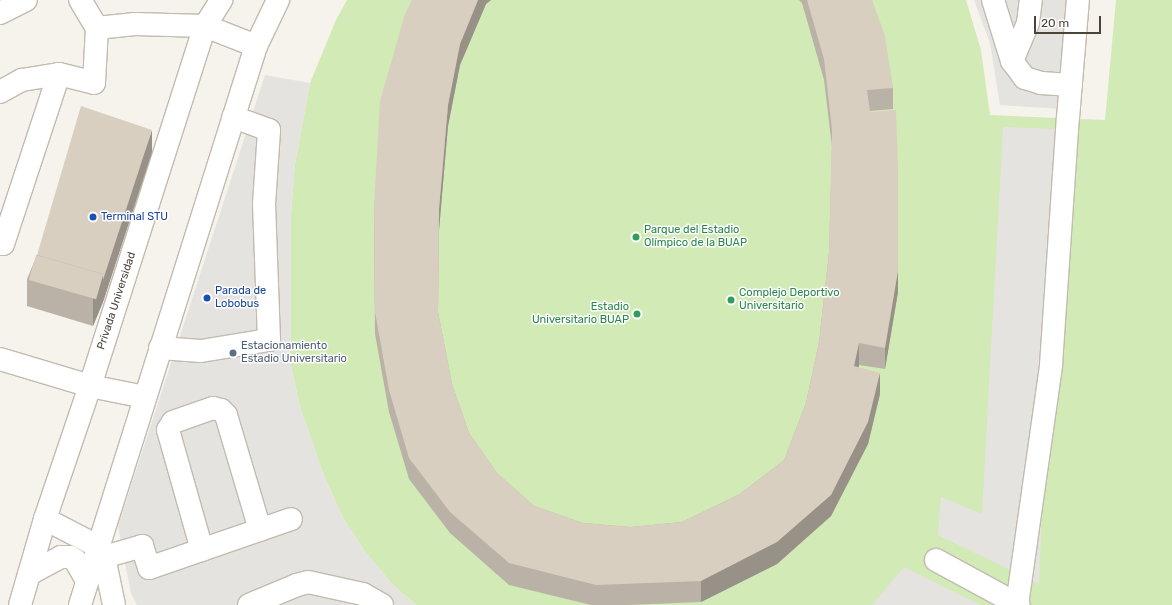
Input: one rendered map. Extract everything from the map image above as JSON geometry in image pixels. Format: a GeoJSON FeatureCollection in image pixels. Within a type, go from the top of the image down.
{"type":"FeatureCollection","features":[{"type":"Feature","properties":{"kind":"street"},"geometry":{"type":"LineString","coordinates":[[0,13],[26,0]]}},
{"type":"Feature","properties":{"kind":"street"},"geometry":{"type":"LineString","coordinates":[[0,92],[22,80],[59,74],[94,83],[97,28],[80,0]]}},
{"type":"Feature","properties":{"kind":"street","name":"Privada Universidad"},"geometry":{"type":"LineString","coordinates":[[20,605],[45,519],[90,386],[205,26],[221,0]]}},
{"type":"Feature","properties":{"kind":"street"},"geometry":{"type":"LineString","coordinates":[[80,605],[87,581],[101,552],[160,348],[256,46],[278,0]]}},
{"type":"Feature","properties":{"kind":"street"},"geometry":{"type":"LineString","coordinates":[[993,0],[1012,61],[1025,78],[1041,83],[1070,85]]}},
{"type":"Feature","properties":{"kind":"street"},"geometry":{"type":"LineString","coordinates":[[1012,61],[1028,23],[1031,0]]}},
{"type":"Feature","properties":{"kind":"street"},"geometry":{"type":"LineString","coordinates":[[936,560],[1018,605],[1051,366],[1070,85],[1078,0]]}},
{"type":"Feature","properties":{"kind":"street"},"geometry":{"type":"LineString","coordinates":[[97,28],[135,24],[205,26],[256,46]]}},
{"type":"Feature","properties":{"kind":"street"},"geometry":{"type":"LineString","coordinates":[[0,243],[4,244],[59,74]]}},
{"type":"Feature","properties":{"kind":"street"},"geometry":{"type":"LineString","coordinates":[[160,348],[201,351],[269,340],[264,204],[269,130],[233,117]]}},
{"type":"Feature","properties":{"kind":"street"},"geometry":{"type":"LineString","coordinates":[[0,359],[90,386],[145,397]]}},
{"type":"Feature","properties":{"kind":"street"},"geometry":{"type":"LineString","coordinates":[[202,550],[168,430],[173,422],[212,408],[221,410],[226,415],[260,530]]}},
{"type":"Feature","properties":{"kind":"street"},"geometry":{"type":"LineString","coordinates":[[45,519],[101,552],[142,546],[149,568],[291,519]]}},
{"type":"Feature","properties":{"kind":"street"},"geometry":{"type":"LineString","coordinates":[[101,552],[114,605]]}},
{"type":"Feature","properties":{"kind":"street"},"geometry":{"type":"LineString","coordinates":[[29,574],[61,557],[70,557],[75,560],[87,581]]}},
{"type":"Feature","properties":{"kind":"street"},"geometry":{"type":"LineString","coordinates":[[249,605],[297,585],[308,582],[363,594],[382,605]]}},
{"type":"Feature","properties":{"kind":"green space","name":"Estadio Universitario BUAP"},"geometry":{"type":"Polygon","coordinates":[[[347,0],[966,0],[981,50],[990,115],[1105,120],[1116,0],[1172,0],[1172,605],[416,605],[393,585],[366,553],[343,518],[324,476],[300,407],[291,366],[290,262],[291,214],[295,164],[310,83],[336,20],[347,0]]]}},
{"type":"Feature","properties":{"kind":"shaded area"},"geometry":{"type":"Polygon","coordinates":[[[974,0],[1069,0],[1062,109],[1000,105],[990,43],[974,0]]]}},
{"type":"Feature","properties":{"kind":"shaded area","name":"Estacionamiento Estadio Universitario"},"geometry":{"type":"Polygon","coordinates":[[[265,75],[310,83],[295,164],[291,214],[291,366],[300,407],[324,476],[343,518],[366,553],[393,585],[416,605],[137,605],[131,594],[118,526],[265,75]]]}},
{"type":"Feature","properties":{"kind":"shaded area"},"geometry":{"type":"Polygon","coordinates":[[[1003,127],[1058,129],[1039,584],[938,535],[941,497],[982,514],[1003,127]]]}},
{"type":"Feature","properties":{"kind":"shaded area"},"geometry":{"type":"Polygon","coordinates":[[[904,567],[981,605],[872,605],[904,567]]]}},
{"type":"Feature","properties":{"kind":"building"},"geometry":{"type":"Polygon","coordinates":[[[412,0],[478,0],[460,44],[448,105],[439,209],[438,312],[452,384],[469,433],[497,473],[534,506],[583,523],[631,527],[682,522],[740,494],[784,460],[806,403],[819,342],[829,253],[832,130],[824,59],[807,0],[872,0],[885,36],[893,88],[867,90],[870,112],[896,110],[898,168],[898,271],[885,348],[859,343],[854,366],[880,373],[868,422],[831,495],[777,542],[701,581],[596,585],[509,563],[450,512],[409,458],[389,390],[375,312],[374,206],[380,101],[405,14],[412,0]]]}},
{"type":"Feature","properties":{"kind":"building","name":"Terminal STU"},"geometry":{"type":"Polygon","coordinates":[[[81,106],[152,130],[103,280],[103,274],[37,255],[81,106]]]}},
{"type":"Feature","properties":{"kind":"building"},"geometry":{"type":"Polygon","coordinates":[[[36,255],[103,274],[96,299],[29,280],[36,255]]]}},
{"type":"Feature","properties":{"kind":"place","name":"Terminal STU"},"geometry":{"type":"Point","coordinates":[93,217]}},
{"type":"Feature","properties":{"kind":"place","name":"Parque del Estadio Olímpico de la BUAP"},"geometry":{"type":"Point","coordinates":[636,237]}},
{"type":"Feature","properties":{"kind":"place","name":"Parada de Lobobus"},"geometry":{"type":"Point","coordinates":[207,298]}},
{"type":"Feature","properties":{"kind":"place","name":"Complejo Deportivo Universitario"},"geometry":{"type":"Point","coordinates":[731,300]}},
{"type":"Feature","properties":{"kind":"place","name":"Estadio Universitario BUAP"},"geometry":{"type":"Point","coordinates":[637,314]}},
{"type":"Feature","properties":{"kind":"place","name":"Estacionamiento Estadio Universitario"},"geometry":{"type":"Point","coordinates":[233,353]}}]}
